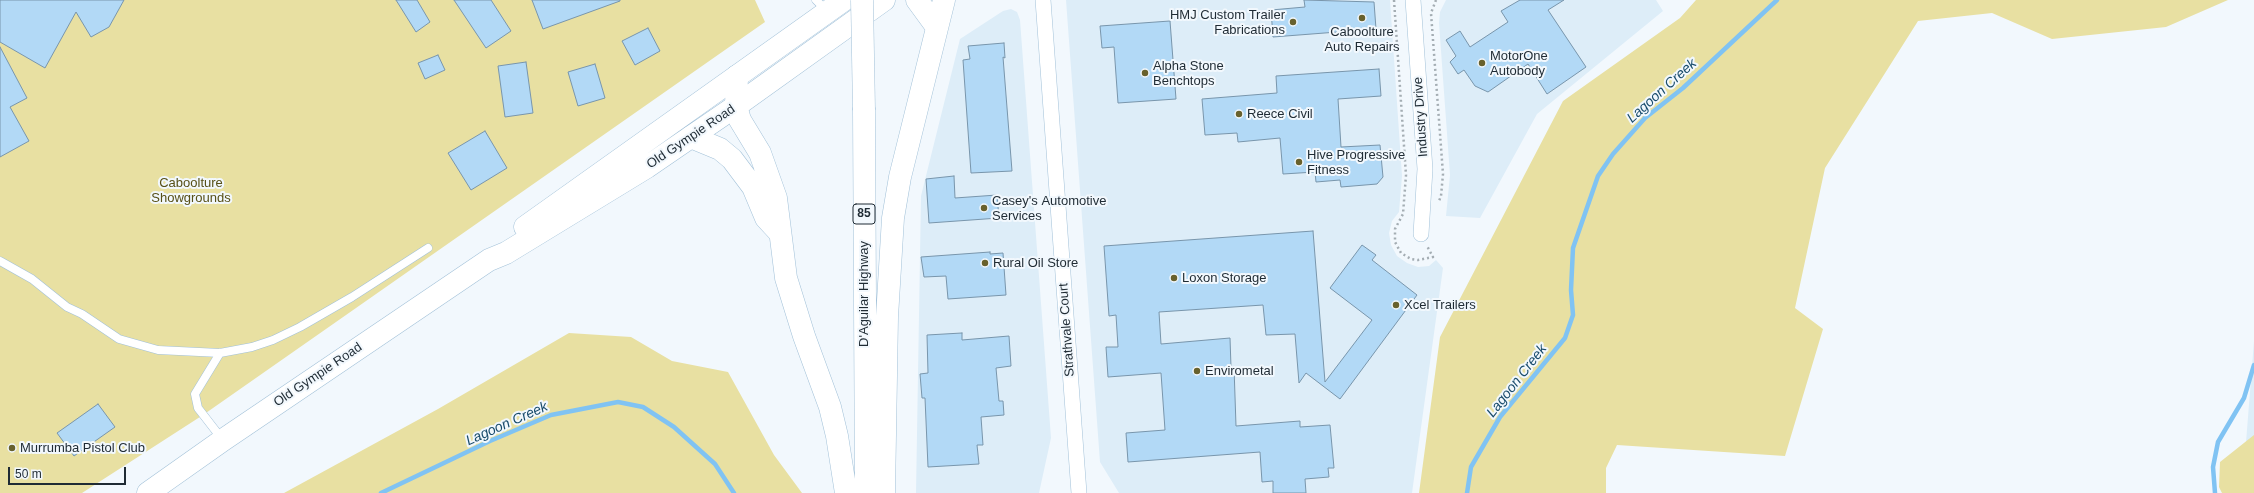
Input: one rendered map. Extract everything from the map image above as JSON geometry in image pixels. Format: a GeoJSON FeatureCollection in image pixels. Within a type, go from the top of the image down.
{"type":"FeatureCollection","features":[{"type":"Feature","properties":{"kind":"main road","name":"D'Aguilar Highway"},"geometry":{"type":"LineString","coordinates":[[862,0],[866,493]]}},
{"type":"Feature","properties":{"kind":"main road","name":"Old Gympie Road"},"geometry":{"type":"LineString","coordinates":[[148,493],[223,440],[489,260],[506,253],[600,197],[691,137],[884,0]]}},
{"type":"Feature","properties":{"kind":"main road"},"geometry":{"type":"LineString","coordinates":[[917,0],[936,26]]}},
{"type":"Feature","properties":{"kind":"main road"},"geometry":{"type":"LineString","coordinates":[[884,493],[887,310],[893,218],[900,177],[936,26],[944,0]]}},
{"type":"Feature","properties":{"kind":"main road","name":"Old Gympie Road"},"geometry":{"type":"LineString","coordinates":[[489,260],[501,244],[737,76],[829,4]]}},
{"type":"Feature","properties":{"kind":"main road"},"geometry":{"type":"LineString","coordinates":[[737,76],[736,106],[740,120],[760,153],[770,176],[776,198],[779,232],[790,295],[830,407],[837,436],[846,493]]}},
{"type":"Feature","properties":{"kind":"main road"},"geometry":{"type":"LineString","coordinates":[[691,137],[708,143],[732,159],[753,187],[766,218],[779,232]]}},
{"type":"Feature","properties":{"kind":"street","name":"Strathvale Court"},"geometry":{"type":"LineString","coordinates":[[1043,0],[1079,493]]}},
{"type":"Feature","properties":{"kind":"street","name":"Industry Drive"},"geometry":{"type":"LineString","coordinates":[[1413,0],[1425,169],[1421,234]]}},
{"type":"Feature","properties":{"kind":"lane"},"geometry":{"type":"LineString","coordinates":[[0,261],[32,279],[67,307],[82,314],[119,339],[158,350],[220,353],[252,347],[273,340],[300,327],[352,297],[428,248]]}},
{"type":"Feature","properties":{"kind":"lane"},"geometry":{"type":"LineString","coordinates":[[220,353],[195,394],[198,408],[223,440]]}},
{"type":"Feature","properties":{"kind":"path"},"geometry":{"type":"LineString","coordinates":[[1394,0],[1406,175],[1403,214],[1395,228],[1395,242],[1401,253],[1411,259],[1418,260],[1433,257],[1421,234]]}},
{"type":"Feature","properties":{"kind":"shaded area"},"geometry":{"type":"Polygon","coordinates":[[[1066,0],[1390,0],[1402,176],[1399,212],[1392,221],[1389,233],[1391,245],[1397,256],[1407,263],[1418,267],[1429,266],[1436,260],[1443,268],[1412,493],[1119,493],[1100,462],[1066,0]]]}},
{"type":"Feature","properties":{"kind":"shaded area"},"geometry":{"type":"Polygon","coordinates":[[[1446,0],[1656,0],[1663,11],[1537,114],[1480,218],[1446,216],[1450,175],[1439,23],[1440,12],[1446,0]]]}},
{"type":"Feature","properties":{"kind":"shaded area"},"geometry":{"type":"Polygon","coordinates":[[[1011,9],[1017,12],[1020,20],[1051,438],[1039,493],[916,493],[921,196],[960,39],[1003,11],[1011,9]]]}},
{"type":"Feature","properties":{"kind":"shaded area"},"geometry":{"type":"Polygon","coordinates":[[[2254,341],[2254,493],[2242,493],[2254,341]]]}},
{"type":"Feature","properties":{"kind":"green space","name":"Caboolture Showgrounds"},"geometry":{"type":"Polygon","coordinates":[[[0,0],[755,0],[765,22],[203,415],[82,493],[0,493],[0,0]]]}},
{"type":"Feature","properties":{"kind":"green space"},"geometry":{"type":"Polygon","coordinates":[[[1696,0],[2228,0],[2166,27],[2052,39],[1992,13],[1918,21],[1825,168],[1795,308],[1823,329],[1785,456],[1617,445],[1606,468],[1606,493],[1419,493],[1440,337],[1563,101],[1680,18],[1696,0]]]}},
{"type":"Feature","properties":{"kind":"green space"},"geometry":{"type":"Polygon","coordinates":[[[569,333],[631,337],[672,361],[728,372],[774,455],[802,493],[284,493],[438,409],[569,333]]]}},
{"type":"Feature","properties":{"kind":"green space"},"geometry":{"type":"Polygon","coordinates":[[[2254,435],[2254,493],[2222,493],[2219,487],[2220,462],[2254,435]]]}},
{"type":"Feature","properties":{"kind":"building"},"geometry":{"type":"Polygon","coordinates":[[[0,0],[124,0],[109,27],[91,37],[76,12],[45,68],[0,42],[0,0]]]}},
{"type":"Feature","properties":{"kind":"building"},"geometry":{"type":"Polygon","coordinates":[[[396,0],[417,0],[430,22],[416,32],[396,0]]]}},
{"type":"Feature","properties":{"kind":"building"},"geometry":{"type":"Polygon","coordinates":[[[454,0],[491,0],[511,31],[486,48],[454,0]]]}},
{"type":"Feature","properties":{"kind":"building"},"geometry":{"type":"Polygon","coordinates":[[[532,0],[620,0],[620,1],[543,29],[532,0]]]}},
{"type":"Feature","properties":{"kind":"building"},"geometry":{"type":"Polygon","coordinates":[[[1304,0],[1374,2],[1376,29],[1273,37],[1271,10],[1305,7],[1304,0]]]}},
{"type":"Feature","properties":{"kind":"building"},"geometry":{"type":"Polygon","coordinates":[[[1520,0],[1564,0],[1548,10],[1586,67],[1547,94],[1528,64],[1488,92],[1475,86],[1464,70],[1458,74],[1450,62],[1456,56],[1446,40],[1460,31],[1470,47],[1508,22],[1501,11],[1520,0]]]}},
{"type":"Feature","properties":{"kind":"building","name":"Alpha Stone Benchtops"},"geometry":{"type":"Polygon","coordinates":[[[1170,21],[1176,99],[1118,103],[1114,47],[1102,48],[1100,26],[1170,21]]]}},
{"type":"Feature","properties":{"kind":"building"},"geometry":{"type":"Polygon","coordinates":[[[648,28],[660,51],[635,65],[622,41],[648,28]]]}},
{"type":"Feature","properties":{"kind":"building"},"geometry":{"type":"Polygon","coordinates":[[[1004,43],[1005,58],[1003,57],[1012,171],[971,173],[963,60],[970,59],[968,46],[1004,43]]]}},
{"type":"Feature","properties":{"kind":"building"},"geometry":{"type":"Polygon","coordinates":[[[0,47],[27,98],[10,107],[29,141],[0,157],[0,47]]]}},
{"type":"Feature","properties":{"kind":"building"},"geometry":{"type":"Polygon","coordinates":[[[438,55],[445,70],[425,79],[418,63],[438,55]]]}},
{"type":"Feature","properties":{"kind":"building"},"geometry":{"type":"Polygon","coordinates":[[[526,62],[533,113],[505,117],[498,66],[526,62]]]}},
{"type":"Feature","properties":{"kind":"building"},"geometry":{"type":"Polygon","coordinates":[[[595,64],[605,98],[578,106],[568,72],[595,64]]]}},
{"type":"Feature","properties":{"kind":"building"},"geometry":{"type":"Polygon","coordinates":[[[1379,69],[1381,96],[1338,99],[1341,147],[1380,145],[1383,177],[1377,184],[1341,187],[1340,180],[1316,182],[1315,172],[1283,174],[1280,138],[1238,142],[1237,133],[1205,135],[1202,99],[1277,93],[1276,76],[1379,69]]]}},
{"type":"Feature","properties":{"kind":"building"},"geometry":{"type":"Polygon","coordinates":[[[485,131],[507,168],[471,190],[448,153],[485,131]]]}},
{"type":"Feature","properties":{"kind":"building"},"geometry":{"type":"Polygon","coordinates":[[[954,176],[955,198],[997,195],[999,218],[929,223],[926,179],[954,176]]]}},
{"type":"Feature","properties":{"kind":"building"},"geometry":{"type":"Polygon","coordinates":[[[1313,231],[1325,382],[1372,320],[1330,288],[1362,245],[1376,255],[1372,260],[1417,295],[1340,399],[1306,373],[1299,383],[1295,334],[1266,335],[1263,305],[1159,312],[1161,344],[1230,338],[1231,367],[1234,367],[1236,426],[1300,421],[1300,427],[1330,425],[1334,468],[1328,468],[1329,477],[1305,479],[1306,493],[1273,493],[1273,481],[1262,482],[1260,452],[1128,462],[1126,433],[1165,430],[1161,373],[1108,377],[1106,347],[1118,347],[1116,315],[1109,316],[1104,246],[1313,231]]]}},
{"type":"Feature","properties":{"kind":"building"},"geometry":{"type":"Polygon","coordinates":[[[990,252],[990,254],[1003,253],[1006,295],[948,299],[946,276],[924,277],[921,257],[990,252]]]}},
{"type":"Feature","properties":{"kind":"building"},"geometry":{"type":"Polygon","coordinates":[[[962,333],[962,340],[1009,336],[1011,366],[996,368],[999,401],[1003,401],[1004,415],[981,417],[983,445],[977,445],[979,464],[928,467],[925,398],[922,398],[920,374],[928,373],[927,335],[962,333]]]}},
{"type":"Feature","properties":{"kind":"building"},"geometry":{"type":"Polygon","coordinates":[[[98,404],[115,427],[74,456],[57,433],[98,404]]]}},
{"type":"Feature","properties":{"kind":"waterway","name":"Lagoon Creek"},"geometry":{"type":"LineString","coordinates":[[1467,493],[1471,467],[1500,417],[1565,338],[1573,315],[1571,290],[1573,248],[1598,176],[1613,154],[1645,118],[1683,88],[1777,0]]}},
{"type":"Feature","properties":{"kind":"waterway"},"geometry":{"type":"LineString","coordinates":[[2215,493],[2213,467],[2218,442],[2244,398],[2254,365]]}},
{"type":"Feature","properties":{"kind":"waterway","name":"Lagoon Creek"},"geometry":{"type":"LineString","coordinates":[[381,493],[490,441],[551,415],[618,402],[643,407],[674,427],[715,464],[734,493]]}},
{"type":"Feature","properties":{"kind":"place","name":"Caboolture Auto Repairs"},"geometry":{"type":"Point","coordinates":[1362,18]}},
{"type":"Feature","properties":{"kind":"place","name":"HMJ Custom Trailer Fabrications"},"geometry":{"type":"Point","coordinates":[1293,22]}},
{"type":"Feature","properties":{"kind":"place","name":"MotorOne Autobody"},"geometry":{"type":"Point","coordinates":[1482,63]}},
{"type":"Feature","properties":{"kind":"place","name":"Alpha Stone Benchtops"},"geometry":{"type":"Point","coordinates":[1145,73]}},
{"type":"Feature","properties":{"kind":"place","name":"Reece Civil"},"geometry":{"type":"Point","coordinates":[1239,114]}},
{"type":"Feature","properties":{"kind":"place","name":"Hive Progressive Fitness"},"geometry":{"type":"Point","coordinates":[1299,162]}},
{"type":"Feature","properties":{"kind":"place","name":"Casey's Automotive Services"},"geometry":{"type":"Point","coordinates":[984,208]}},
{"type":"Feature","properties":{"kind":"place","name":"Rural Oil Store"},"geometry":{"type":"Point","coordinates":[985,263]}},
{"type":"Feature","properties":{"kind":"place","name":"Loxon Storage"},"geometry":{"type":"Point","coordinates":[1174,278]}},
{"type":"Feature","properties":{"kind":"place","name":"Xcel Trailers"},"geometry":{"type":"Point","coordinates":[1396,305]}},
{"type":"Feature","properties":{"kind":"place","name":"Envirometal"},"geometry":{"type":"Point","coordinates":[1197,371]}},
{"type":"Feature","properties":{"kind":"place","name":"Murrumba Pistol Club"},"geometry":{"type":"Point","coordinates":[12,448]}}]}
